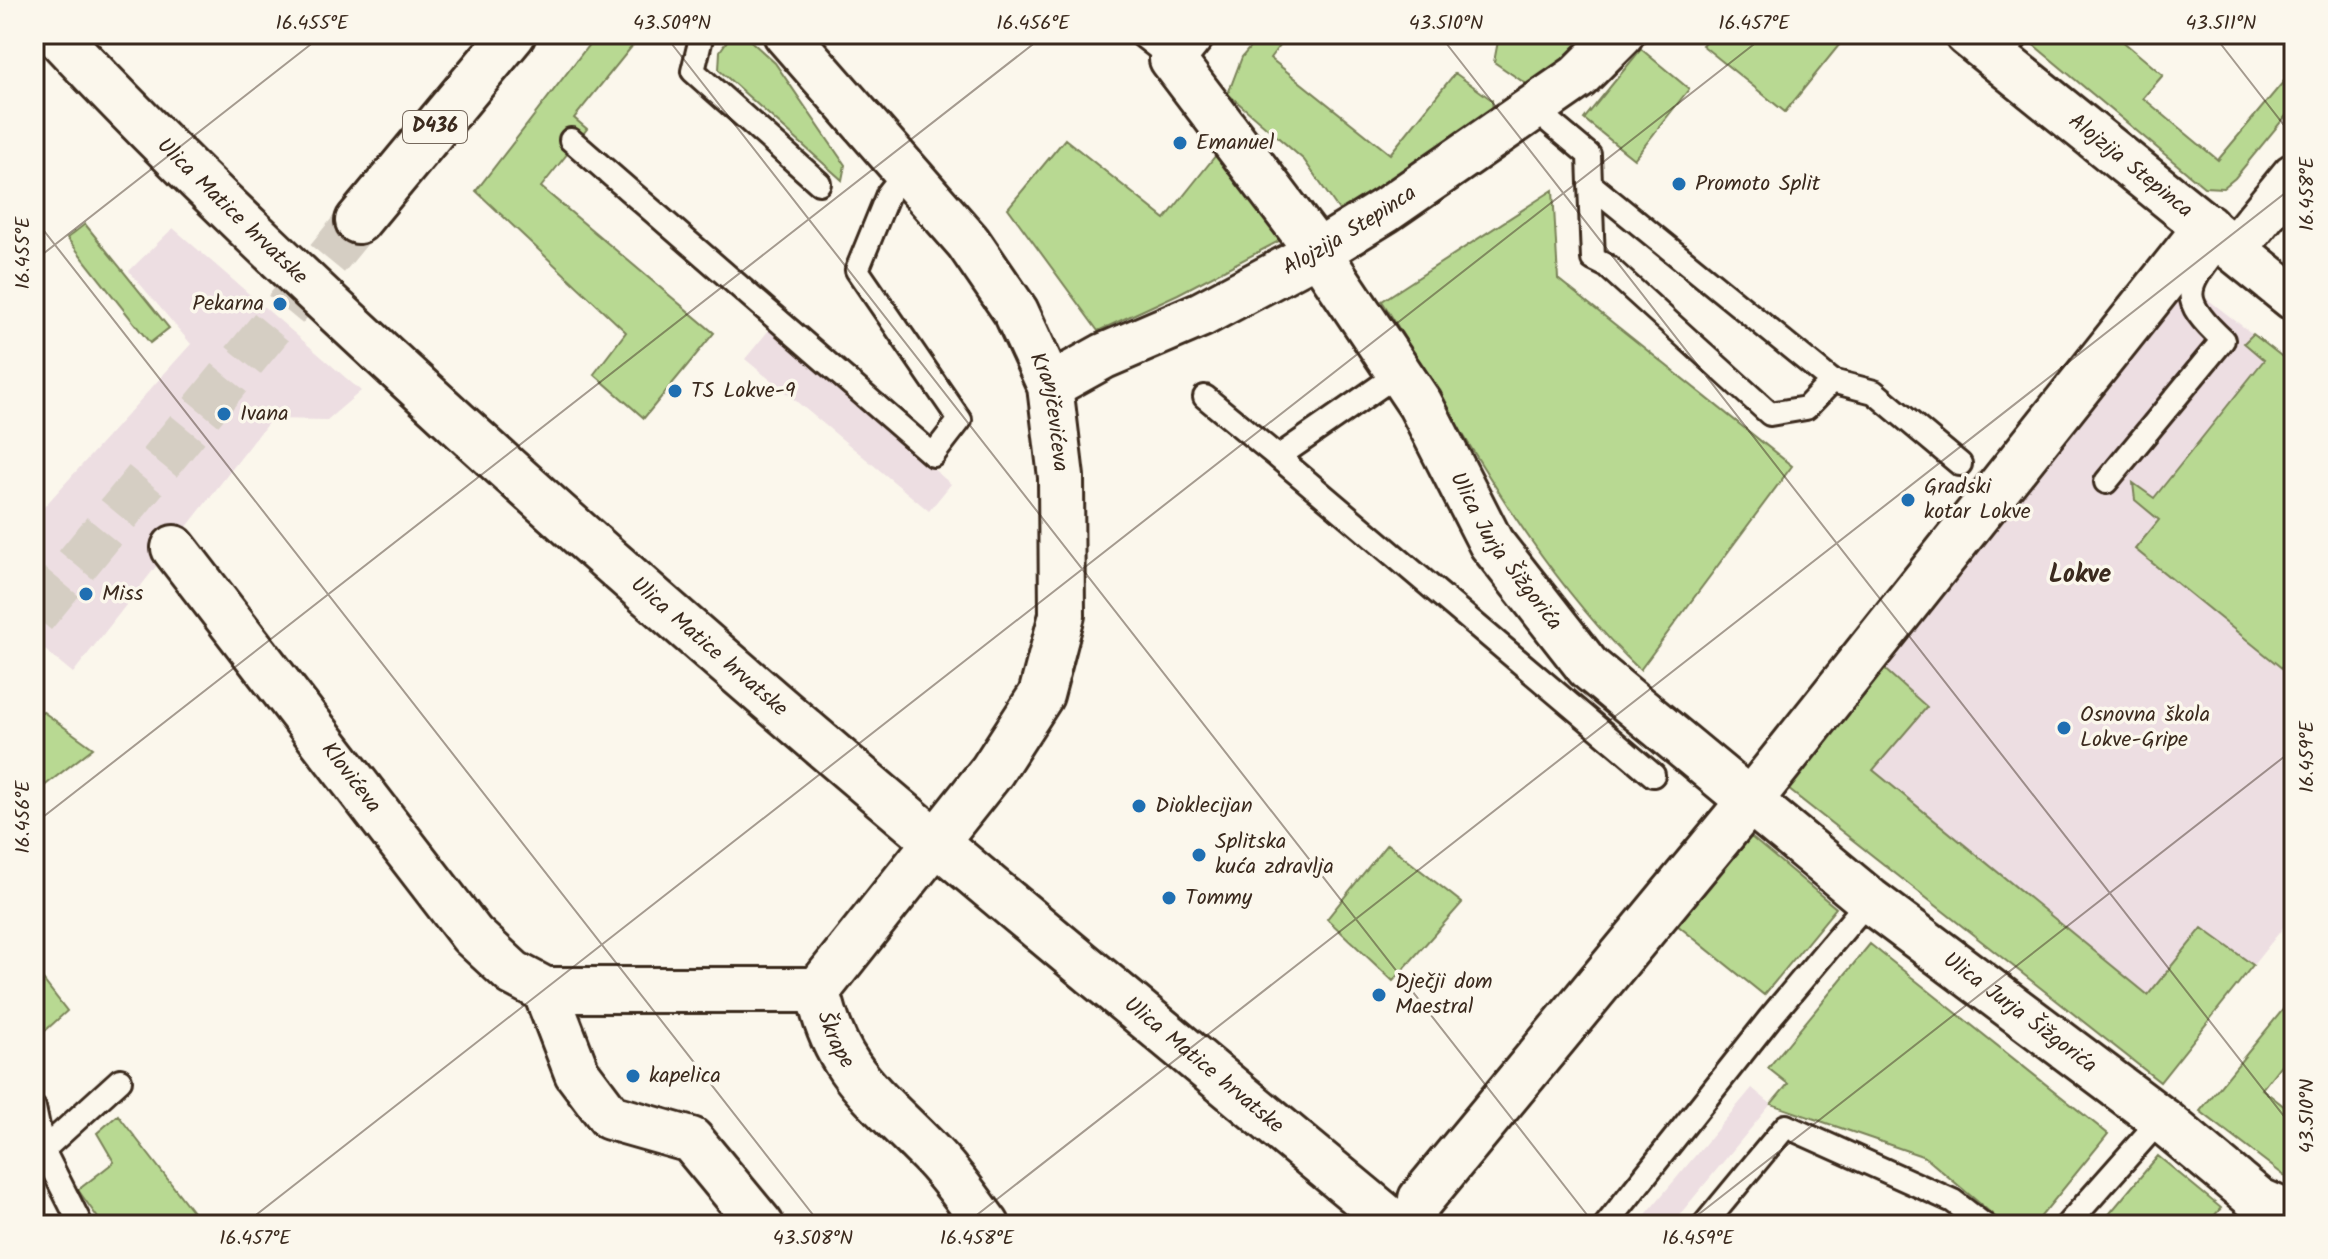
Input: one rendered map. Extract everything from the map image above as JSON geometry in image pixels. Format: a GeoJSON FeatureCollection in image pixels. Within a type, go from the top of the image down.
{"type":"FeatureCollection","features":[{"type":"Feature","properties":{"kind":"street","name":"Ulica Matice hrvatske"},"geometry":{"type":"LineString","coordinates":[[56,34],[180,160],[383,355],[605,558],[936,841],[1408,1212]]}},
{"type":"Feature","properties":{"kind":"street","name":"D436"},"geometry":{"type":"LineString","coordinates":[[358,221],[513,34]]}},
{"type":"Feature","properties":{"kind":"street","name":"Kranjčevićeva"},"geometry":{"type":"LineString","coordinates":[[786,34],[968,242],[1016,312],[1050,386],[1061,477],[1062,615],[1041,695],[992,771],[936,841]]}},
{"type":"Feature","properties":{"kind":"street","name":"Alojzija Stepinca"},"geometry":{"type":"LineString","coordinates":[[1050,386],[1104,356],[1202,314],[1318,252],[1386,210],[1578,77],[1621,34]]}},
{"type":"Feature","properties":{"kind":"street","name":"Ulica Jurja Šižgorića"},"geometry":{"type":"LineString","coordinates":[[1168,42],[1318,252],[1420,404],[1491,543],[1588,667],[1748,803],[1869,900],[2161,1119],[2258,1200],[2294,1216]]}},
{"type":"Feature","properties":{"kind":"street","name":"Alojzija Stepinca"},"geometry":{"type":"LineString","coordinates":[[1995,42],[2294,298]]}},
{"type":"Feature","properties":{"kind":"street"},"geometry":{"type":"LineString","coordinates":[[1408,1212],[2222,238],[2294,176]]}},
{"type":"Feature","properties":{"kind":"street","name":"Klovićeva"},"geometry":{"type":"LineString","coordinates":[[174,548],[472,935],[513,973],[545,990],[818,990]]}},
{"type":"Feature","properties":{"kind":"street","name":"Škrape"},"geometry":{"type":"LineString","coordinates":[[936,841],[818,990],[826,1027],[849,1071],[932,1155],[987,1225]]}},
{"type":"Feature","properties":{"kind":"street"},"geometry":{"type":"LineString","coordinates":[[545,990],[577,1073],[610,1117],[691,1140],[761,1225]]}},
{"type":"Feature","properties":{"kind":"lane"},"geometry":{"type":"LineString","coordinates":[[702,34],[693,71],[819,183]]}},
{"type":"Feature","properties":{"kind":"lane"},"geometry":{"type":"LineString","coordinates":[[1533,108],[1589,155],[1593,259],[1607,266],[1770,414],[1806,408],[1832,381]]}},
{"type":"Feature","properties":{"kind":"lane"},"geometry":{"type":"LineString","coordinates":[[571,140],[933,455],[960,420],[857,270],[888,194],[906,171]]}},
{"type":"Feature","properties":{"kind":"lane"},"geometry":{"type":"LineString","coordinates":[[1590,184],[1832,381],[1874,392],[1960,464]]}},
{"type":"Feature","properties":{"kind":"lane"},"geometry":{"type":"LineString","coordinates":[[2106,482],[2223,340],[2193,309],[2190,295],[2196,276],[2222,238]]}},
{"type":"Feature","properties":{"kind":"lane"},"geometry":{"type":"LineString","coordinates":[[1278,457],[1399,373]]}},
{"type":"Feature","properties":{"kind":"lane"},"geometry":{"type":"LineString","coordinates":[[1205,397],[1653,775]]}},
{"type":"Feature","properties":{"kind":"lane"},"geometry":{"type":"LineString","coordinates":[[1606,1225],[1770,1018],[1869,900]]}},
{"type":"Feature","properties":{"kind":"lane"},"geometry":{"type":"LineString","coordinates":[[43,1150],[120,1080]]}},
{"type":"Feature","properties":{"kind":"lane"},"geometry":{"type":"LineString","coordinates":[[34,1108],[43,1150],[81,1225]]}},
{"type":"Feature","properties":{"kind":"lane"},"geometry":{"type":"LineString","coordinates":[[2067,1225],[2161,1119]]}},
{"type":"Feature","properties":{"kind":"lane"},"geometry":{"type":"LineString","coordinates":[[1704,1225],[1786,1126],[1953,1201],[1984,1225]]}},
{"type":"Feature","properties":{"kind":"shaded area"},"geometry":{"type":"Polygon","coordinates":[[[173,228],[361,391],[327,420],[271,419],[73,673],[34,641],[34,518],[191,344],[129,271],[173,228]]]}},
{"type":"Feature","properties":{"kind":"shaded area","name":"Osnovna škola Lokve-Gripe"},"geometry":{"type":"Polygon","coordinates":[[[2189,285],[2294,366],[2294,914],[2160,1082],[1788,789],[2189,285]]]}},
{"type":"Feature","properties":{"kind":"shaded area"},"geometry":{"type":"Polygon","coordinates":[[[769,330],[951,484],[929,511],[745,359],[769,330]]]}},
{"type":"Feature","properties":{"kind":"shaded area"},"geometry":{"type":"Polygon","coordinates":[[[1752,1088],[1771,1104],[1671,1225],[1637,1225],[1752,1088]]]}},
{"type":"Feature","properties":{"kind":"green space"},"geometry":{"type":"Polygon","coordinates":[[[597,34],[642,34],[574,118],[587,129],[541,187],[714,333],[644,418],[594,374],[626,332],[476,191],[597,34]]]}},
{"type":"Feature","properties":{"kind":"green space"},"geometry":{"type":"Polygon","coordinates":[[[732,34],[743,34],[775,63],[845,165],[842,180],[719,70],[720,51],[732,34]]]}},
{"type":"Feature","properties":{"kind":"green space"},"geometry":{"type":"Polygon","coordinates":[[[1261,34],[1288,34],[1270,58],[1390,154],[1455,73],[1492,100],[1494,121],[1341,213],[1304,160],[1228,94],[1242,57],[1261,34]]]}},
{"type":"Feature","properties":{"kind":"green space"},"geometry":{"type":"Polygon","coordinates":[[[1503,34],[1601,34],[1538,92],[1494,62],[1498,41],[1503,34]]]}},
{"type":"Feature","properties":{"kind":"green space"},"geometry":{"type":"Polygon","coordinates":[[[1712,34],[1848,34],[1785,112],[1702,45],[1712,34]]]}},
{"type":"Feature","properties":{"kind":"green space"},"geometry":{"type":"Polygon","coordinates":[[[2034,34],[2114,34],[2163,75],[2143,98],[2218,160],[2294,69],[2294,106],[2235,178],[2223,188],[2204,187],[2029,41],[2034,34]]]}},
{"type":"Feature","properties":{"kind":"green space"},"geometry":{"type":"Polygon","coordinates":[[[1641,49],[1689,89],[1634,159],[1584,119],[1641,49]]]}},
{"type":"Feature","properties":{"kind":"green space"},"geometry":{"type":"Polygon","coordinates":[[[1065,139],[1165,219],[1216,155],[1281,240],[1178,294],[1098,331],[1008,208],[1065,139]]]}},
{"type":"Feature","properties":{"kind":"green space"},"geometry":{"type":"Polygon","coordinates":[[[1553,190],[1558,279],[1792,466],[1640,670],[1601,629],[1531,541],[1382,301],[1553,190]]]}},
{"type":"Feature","properties":{"kind":"green space"},"geometry":{"type":"Polygon","coordinates":[[[85,224],[169,328],[150,343],[67,238],[85,224]]]}},
{"type":"Feature","properties":{"kind":"green space"},"geometry":{"type":"Polygon","coordinates":[[[2253,334],[2294,366],[2294,678],[2135,549],[2159,520],[2135,500],[2133,483],[2154,498],[2264,360],[2244,343],[2253,334]]]}},
{"type":"Feature","properties":{"kind":"green space"},"geometry":{"type":"Polygon","coordinates":[[[1882,667],[1927,707],[1873,770],[2148,995],[2202,928],[2253,965],[2160,1082],[1788,789],[1882,667]]]}},
{"type":"Feature","properties":{"kind":"green space"},"geometry":{"type":"Polygon","coordinates":[[[42,711],[93,748],[34,794],[34,721],[42,711]]]}},
{"type":"Feature","properties":{"kind":"green space"},"geometry":{"type":"Polygon","coordinates":[[[1751,837],[1836,908],[1764,995],[1676,924],[1751,837]]]}},
{"type":"Feature","properties":{"kind":"green space"},"geometry":{"type":"Polygon","coordinates":[[[1387,844],[1462,903],[1393,981],[1327,919],[1387,844]]]}},
{"type":"Feature","properties":{"kind":"green space"},"geometry":{"type":"Polygon","coordinates":[[[1870,944],[2108,1134],[2034,1225],[2005,1225],[1925,1157],[1771,1104],[1788,1084],[1768,1068],[1870,944]]]}},
{"type":"Feature","properties":{"kind":"green space"},"geometry":{"type":"Polygon","coordinates":[[[34,968],[67,1011],[34,1041],[34,968]]]}},
{"type":"Feature","properties":{"kind":"green space"},"geometry":{"type":"Polygon","coordinates":[[[2294,996],[2294,1048],[2262,1089],[2294,1114],[2294,1183],[2200,1111],[2294,996]]]}},
{"type":"Feature","properties":{"kind":"green space"},"geometry":{"type":"Polygon","coordinates":[[[118,1115],[203,1225],[103,1225],[78,1190],[114,1162],[97,1133],[118,1115]]]}},
{"type":"Feature","properties":{"kind":"green space"},"geometry":{"type":"Polygon","coordinates":[[[2158,1156],[2221,1208],[2206,1225],[2100,1225],[2158,1156]]]}},
{"type":"Feature","properties":{"kind":"tunnel"},"geometry":{"type":"LineString","coordinates":[[34,616],[358,221]]}},
{"type":"Feature","properties":{"kind":"place","name":"Emanuel"},"geometry":{"type":"Point","coordinates":[1180,143]}},
{"type":"Feature","properties":{"kind":"place","name":"Promoto Split"},"geometry":{"type":"Point","coordinates":[1679,184]}},
{"type":"Feature","properties":{"kind":"place","name":"Pekarna"},"geometry":{"type":"Point","coordinates":[280,304]}},
{"type":"Feature","properties":{"kind":"place","name":"TS Lokve-9"},"geometry":{"type":"Point","coordinates":[675,391]}},
{"type":"Feature","properties":{"kind":"place","name":"Ivana"},"geometry":{"type":"Point","coordinates":[224,414]}},
{"type":"Feature","properties":{"kind":"place","name":"Gradski kotar Lokve"},"geometry":{"type":"Point","coordinates":[1908,500]}},
{"type":"Feature","properties":{"kind":"place","name":"Miss"},"geometry":{"type":"Point","coordinates":[86,594]}},
{"type":"Feature","properties":{"kind":"place","name":"Osnovna škola Lokve-Gripe"},"geometry":{"type":"Point","coordinates":[2064,728]}},
{"type":"Feature","properties":{"kind":"place","name":"Dioklecijan"},"geometry":{"type":"Point","coordinates":[1139,806]}},
{"type":"Feature","properties":{"kind":"place","name":"Splitska kuća zdravlja"},"geometry":{"type":"Point","coordinates":[1199,855]}},
{"type":"Feature","properties":{"kind":"place","name":"Tommy"},"geometry":{"type":"Point","coordinates":[1169,898]}},
{"type":"Feature","properties":{"kind":"place","name":"Dječji dom Maestral"},"geometry":{"type":"Point","coordinates":[1379,995]}},
{"type":"Feature","properties":{"kind":"place","name":"kapelica"},"geometry":{"type":"Point","coordinates":[633,1076]}},
{"type":"Feature","properties":{"kind":"district","name":"Lokve"},"geometry":{"type":"Point","coordinates":[2080,575]}}]}
